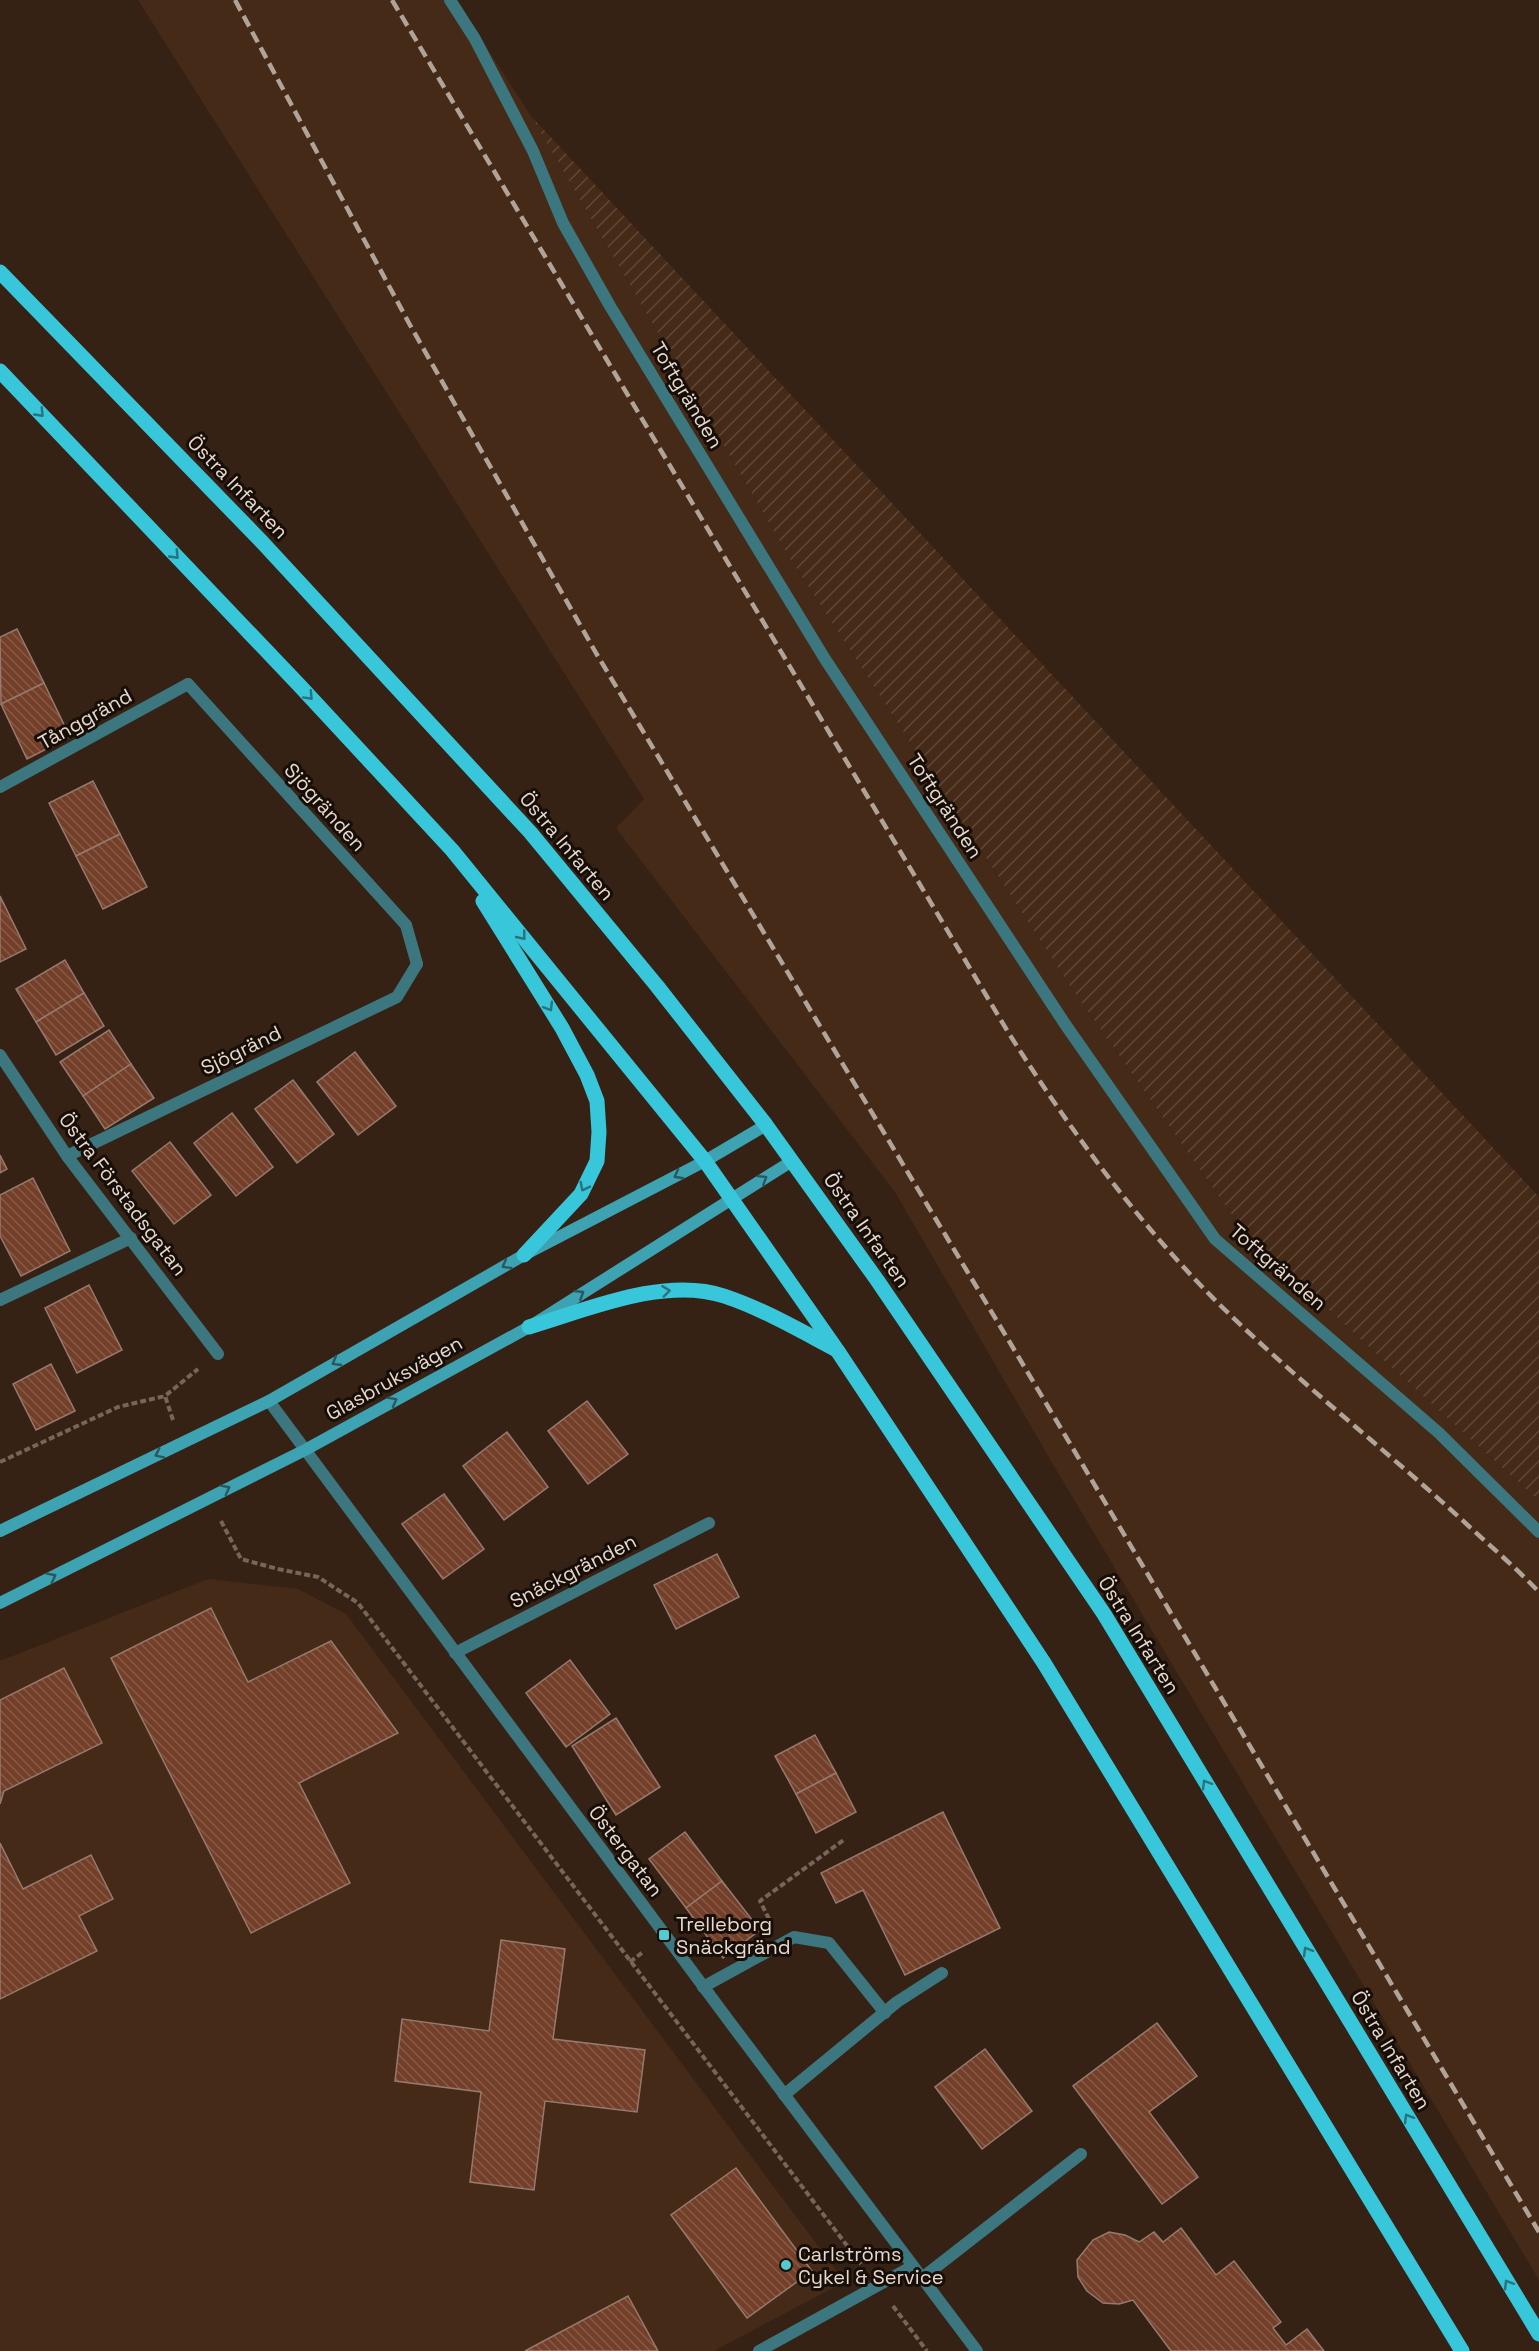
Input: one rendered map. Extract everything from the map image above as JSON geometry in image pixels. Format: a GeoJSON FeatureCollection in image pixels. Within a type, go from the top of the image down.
{"type":"FeatureCollection","features":[{"type":"Feature","properties":{"kind":"main road","name":"Östra Infarten"},"geometry":{"type":"LineString","coordinates":[[0,272],[262,542],[530,832],[657,986],[766,1125],[884,1290],[1104,1614],[1539,2334]]}},
{"type":"Feature","properties":{"kind":"main road"},"geometry":{"type":"LineString","coordinates":[[0,371],[300,686],[452,850],[705,1161],[837,1350],[1050,1673],[1462,2351]]}},
{"type":"Feature","properties":{"kind":"main road"},"geometry":{"type":"LineString","coordinates":[[452,850],[562,1028],[587,1075],[597,1101],[599,1132],[597,1161],[581,1194],[524,1255]]}},
{"type":"Feature","properties":{"kind":"main road"},"geometry":{"type":"LineString","coordinates":[[0,1532],[269,1401],[524,1255],[705,1161],[766,1125]]}},
{"type":"Feature","properties":{"kind":"main road","name":"Glasbruksvägen"},"geometry":{"type":"LineString","coordinates":[[0,1603],[305,1450],[529,1327],[792,1161]]}},
{"type":"Feature","properties":{"kind":"main road"},"geometry":{"type":"LineString","coordinates":[[529,1327],[640,1294],[681,1290],[722,1295],[766,1313],[837,1350]]}},
{"type":"Feature","properties":{"kind":"street","name":"Toftgränden"},"geometry":{"type":"LineString","coordinates":[[450,0],[475,39],[533,151],[563,223],[610,306],[825,659],[1065,1024],[1215,1239],[1439,1433],[1539,1532]]}},
{"type":"Feature","properties":{"kind":"street","name":"Tånggränd"},"geometry":{"type":"LineString","coordinates":[[0,787],[188,684]]}},
{"type":"Feature","properties":{"kind":"street","name":"Sjögränden"},"geometry":{"type":"LineString","coordinates":[[188,684],[406,925],[417,964]]}},
{"type":"Feature","properties":{"kind":"street","name":"Sjögränd"},"geometry":{"type":"LineString","coordinates":[[67,1156],[397,997],[417,964]]}},
{"type":"Feature","properties":{"kind":"street","name":"Östra Förstadsgatan"},"geometry":{"type":"LineString","coordinates":[[0,1055],[67,1156],[218,1354]]}},
{"type":"Feature","properties":{"kind":"street"},"geometry":{"type":"LineString","coordinates":[[0,1300],[131,1238]]}},
{"type":"Feature","properties":{"kind":"street","name":"Östergatan"},"geometry":{"type":"LineString","coordinates":[[269,1401],[703,1987],[977,2351]]}},
{"type":"Feature","properties":{"kind":"street","name":"Snäckgränden"},"geometry":{"type":"LineString","coordinates":[[455,1653],[709,1523]]}},
{"type":"Feature","properties":{"kind":"street"},"geometry":{"type":"LineString","coordinates":[[703,1987],[794,1937],[829,1943],[885,2013]]}},
{"type":"Feature","properties":{"kind":"street"},"geometry":{"type":"LineString","coordinates":[[784,2095],[885,2013],[942,1973]]}},
{"type":"Feature","properties":{"kind":"street"},"geometry":{"type":"LineString","coordinates":[[922,2278],[1082,2154]]}},
{"type":"Feature","properties":{"kind":"street"},"geometry":{"type":"LineString","coordinates":[[759,2351],[913,2266]]}},
{"type":"Feature","properties":{"kind":"path"},"geometry":{"type":"LineString","coordinates":[[0,1462],[118,1407],[165,1396],[218,1354]]}},
{"type":"Feature","properties":{"kind":"path"},"geometry":{"type":"LineString","coordinates":[[165,1396],[180,1443]]}},
{"type":"Feature","properties":{"kind":"path"},"geometry":{"type":"LineString","coordinates":[[208,1498],[241,1559],[318,1577],[358,1603],[927,2351]]}},
{"type":"Feature","properties":{"kind":"path"},"geometry":{"type":"LineString","coordinates":[[781,1944],[760,1901],[845,1839]]}},
{"type":"Feature","properties":{"kind":"path"},"geometry":{"type":"LineString","coordinates":[[630,1962],[649,1948]]}},
{"type":"Feature","properties":{"kind":"shaded area"},"geometry":{"type":"Polygon","coordinates":[[[138,0],[456,0],[531,116],[789,557],[1070,986],[1242,1229],[1539,1501],[1539,2280],[1054,1466],[895,1192],[616,828],[644,799],[138,0]]]}},
{"type":"Feature","properties":{"kind":"shaded area"},"geometry":{"type":"Polygon","coordinates":[[[531,116],[1539,1197],[1539,1501],[1242,1229],[1070,986],[789,557],[531,116]]]}},
{"type":"Feature","properties":{"kind":"shaded area"},"geometry":{"type":"Polygon","coordinates":[[[208,1579],[298,1589],[346,1614],[839,2274],[833,2288],[714,2351],[0,2351],[0,1661],[208,1579]]]}},
{"type":"Feature","properties":{"kind":"building"},"geometry":{"type":"Polygon","coordinates":[[[17,629],[44,683],[1,704],[0,637],[17,629]]]}},
{"type":"Feature","properties":{"kind":"building"},"geometry":{"type":"Polygon","coordinates":[[[44,683],[70,737],[27,759],[1,704],[44,683]]]}},
{"type":"Feature","properties":{"kind":"building"},"geometry":{"type":"Polygon","coordinates":[[[93,781],[120,834],[76,856],[49,803],[93,781]]]}},
{"type":"Feature","properties":{"kind":"building"},"geometry":{"type":"Polygon","coordinates":[[[120,834],[147,887],[103,909],[76,856],[120,834]]]}},
{"type":"Feature","properties":{"kind":"building"},"geometry":{"type":"Polygon","coordinates":[[[0,896],[26,949],[0,962],[0,896]]]}},
{"type":"Feature","properties":{"kind":"building"},"geometry":{"type":"Polygon","coordinates":[[[65,960],[84,993],[36,1022],[16,989],[65,960]]]}},
{"type":"Feature","properties":{"kind":"building"},"geometry":{"type":"Polygon","coordinates":[[[84,993],[104,1026],[56,1055],[36,1022],[84,993]]]}},
{"type":"Feature","properties":{"kind":"building"},"geometry":{"type":"Polygon","coordinates":[[[109,1030],[131,1064],[83,1096],[60,1062],[109,1030]]]}},
{"type":"Feature","properties":{"kind":"building"},"geometry":{"type":"Polygon","coordinates":[[[355,1052],[396,1106],[358,1135],[317,1082],[355,1052]]]}},
{"type":"Feature","properties":{"kind":"building"},"geometry":{"type":"Polygon","coordinates":[[[131,1064],[154,1098],[105,1129],[83,1096],[131,1064]]]}},
{"type":"Feature","properties":{"kind":"building"},"geometry":{"type":"Polygon","coordinates":[[[293,1080],[334,1134],[297,1163],[255,1109],[293,1080]]]}},
{"type":"Feature","properties":{"kind":"building"},"geometry":{"type":"Polygon","coordinates":[[[232,1113],[273,1167],[236,1196],[194,1143],[232,1113]]]}},
{"type":"Feature","properties":{"kind":"building"},"geometry":{"type":"Polygon","coordinates":[[[170,1142],[211,1195],[174,1224],[132,1171],[170,1142]]]}},
{"type":"Feature","properties":{"kind":"building"},"geometry":{"type":"Polygon","coordinates":[[[0,1155],[7,1169],[0,1173],[0,1155]]]}},
{"type":"Feature","properties":{"kind":"building"},"geometry":{"type":"Polygon","coordinates":[[[33,1178],[70,1251],[21,1276],[0,1236],[0,1195],[33,1178]]]}},
{"type":"Feature","properties":{"kind":"building"},"geometry":{"type":"Polygon","coordinates":[[[89,1285],[122,1350],[77,1373],[45,1308],[89,1285]]]}},
{"type":"Feature","properties":{"kind":"building"},"geometry":{"type":"Polygon","coordinates":[[[51,1364],[75,1411],[36,1430],[13,1384],[51,1364]]]}},
{"type":"Feature","properties":{"kind":"building"},"geometry":{"type":"Polygon","coordinates":[[[587,1401],[628,1454],[588,1484],[548,1431],[587,1401]]]}},
{"type":"Feature","properties":{"kind":"building"},"geometry":{"type":"Polygon","coordinates":[[[507,1432],[548,1487],[504,1520],[463,1466],[507,1432]]]}},
{"type":"Feature","properties":{"kind":"building"},"geometry":{"type":"Polygon","coordinates":[[[444,1494],[484,1549],[443,1579],[402,1524],[444,1494]]]}},
{"type":"Feature","properties":{"kind":"building"},"geometry":{"type":"Polygon","coordinates":[[[717,1554],[739,1597],[676,1629],[654,1585],[717,1554]]]}},
{"type":"Feature","properties":{"kind":"building"},"geometry":{"type":"Polygon","coordinates":[[[211,1608],[248,1682],[331,1641],[398,1733],[299,1783],[350,1883],[251,1933],[111,1658],[211,1608]]]}},
{"type":"Feature","properties":{"kind":"building"},"geometry":{"type":"Polygon","coordinates":[[[570,1660],[610,1714],[566,1747],[526,1693],[570,1660]]]}},
{"type":"Feature","properties":{"kind":"building"},"geometry":{"type":"Polygon","coordinates":[[[64,1668],[102,1743],[4,1791],[0,1804],[0,1700],[64,1668]]]}},
{"type":"Feature","properties":{"kind":"building"},"geometry":{"type":"Polygon","coordinates":[[[616,1718],[660,1787],[616,1815],[572,1746],[616,1718]]]}},
{"type":"Feature","properties":{"kind":"building"},"geometry":{"type":"Polygon","coordinates":[[[815,1735],[836,1773],[796,1794],[775,1756],[815,1735]]]}},
{"type":"Feature","properties":{"kind":"building"},"geometry":{"type":"Polygon","coordinates":[[[836,1773],[856,1812],[816,1833],[796,1794],[836,1773]]]}},
{"type":"Feature","properties":{"kind":"building"},"geometry":{"type":"Polygon","coordinates":[[[943,1812],[1000,1928],[905,1975],[863,1890],[836,1903],[821,1873],[943,1812]]]}},
{"type":"Feature","properties":{"kind":"building"},"geometry":{"type":"Polygon","coordinates":[[[685,1832],[722,1881],[686,1908],[649,1859],[685,1832]]]}},
{"type":"Feature","properties":{"kind":"building"},"geometry":{"type":"Polygon","coordinates":[[[0,1843],[23,1889],[91,1855],[113,1899],[79,1916],[97,1951],[0,1999],[0,1843]]]}},
{"type":"Feature","properties":{"kind":"building"},"geometry":{"type":"Polygon","coordinates":[[[722,1881],[760,1930],[723,1958],[686,1908],[722,1881]]]}},
{"type":"Feature","properties":{"kind":"building"},"geometry":{"type":"Polygon","coordinates":[[[501,1940],[565,1949],[553,2039],[645,2050],[637,2112],[545,2101],[534,2190],[470,2182],[481,2092],[395,2081],[402,2019],[489,2031],[501,1940]]]}},
{"type":"Feature","properties":{"kind":"building"},"geometry":{"type":"Polygon","coordinates":[[[1157,2023],[1197,2076],[1149,2112],[1198,2177],[1162,2204],[1073,2086],[1157,2023]]]}},
{"type":"Feature","properties":{"kind":"building"},"geometry":{"type":"Polygon","coordinates":[[[985,2049],[1032,2111],[982,2149],[935,2087],[985,2049]]]}},
{"type":"Feature","properties":{"kind":"building"},"geometry":{"type":"Polygon","coordinates":[[[736,2168],[812,2271],[747,2318],[671,2215],[736,2168]]]}},
{"type":"Feature","properties":{"kind":"building"},"geometry":{"type":"Polygon","coordinates":[[[1181,2228],[1216,2275],[1234,2261],[1281,2322],[1273,2328],[1286,2345],[1307,2329],[1324,2351],[1171,2351],[1133,2300],[1119,2304],[1103,2303],[1087,2291],[1078,2277],[1077,2260],[1093,2240],[1109,2232],[1125,2235],[1139,2242],[1154,2232],[1163,2242],[1181,2228]]]}},
{"type":"Feature","properties":{"kind":"building"},"geometry":{"type":"Polygon","coordinates":[[[628,2296],[658,2351],[525,2351],[628,2296]]]}},
{"type":"Feature","properties":{"kind":"railway"},"geometry":{"type":"LineString","coordinates":[[235,0],[410,325],[596,653],[1009,1341],[1539,2232]]}},
{"type":"Feature","properties":{"kind":"railway"},"geometry":{"type":"LineString","coordinates":[[392,0],[1008,1032],[1081,1140],[1134,1210],[1222,1307],[1283,1364],[1442,1502],[1539,1592]]}},
{"type":"Feature","properties":{"kind":"place","name":"Trelleborg Snäckgränd"},"geometry":{"type":"Point","coordinates":[664,1935]}},
{"type":"Feature","properties":{"kind":"place","name":"Carlströms Cykel & Service"},"geometry":{"type":"Point","coordinates":[786,2265]}}]}
